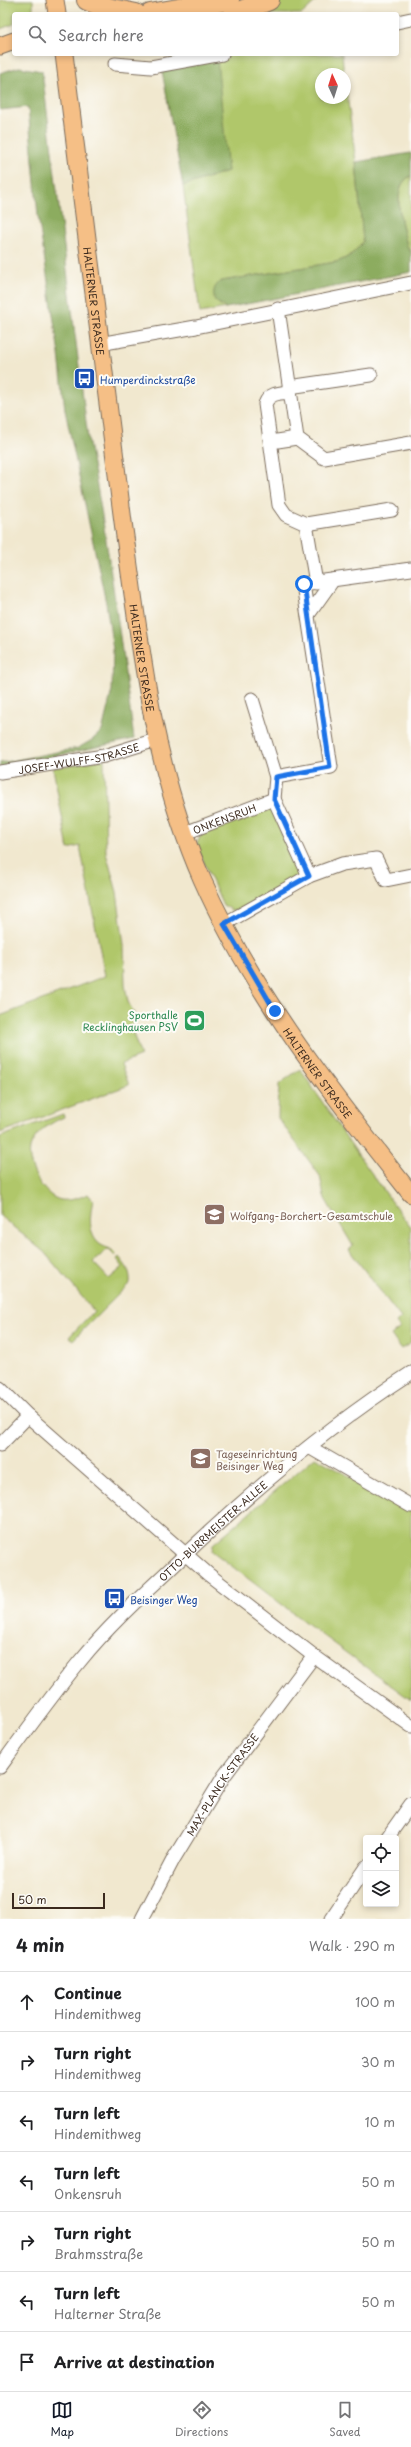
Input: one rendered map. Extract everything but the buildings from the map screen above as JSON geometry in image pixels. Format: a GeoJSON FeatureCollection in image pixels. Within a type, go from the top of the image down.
{"type":"FeatureCollection","features":[{"type":"Feature","properties":{"kind":"highway"},"geometry":{"type":"LineString","coordinates":[[87,0],[107,8],[126,12]]}},
{"type":"Feature","properties":{"kind":"highway"},"geometry":{"type":"LineString","coordinates":[[161,12],[229,0]]}},
{"type":"Feature","properties":{"kind":"highway"},"geometry":{"type":"LineString","coordinates":[[239,12],[269,0]]}},
{"type":"Feature","properties":{"kind":"main road"},"geometry":{"type":"LineString","coordinates":[[55,0],[58,12]]}},
{"type":"Feature","properties":{"kind":"main road"},"geometry":{"type":"LineString","coordinates":[[0,46],[12,42]]}},
{"type":"Feature","properties":{"kind":"main road","name":"HALTERNER STRASSE"},"geometry":{"type":"LineString","coordinates":[[64,56],[133,594],[156,740],[164,773],[184,833],[202,878],[224,924],[275,1011],[306,1057],[408,1184]]}},
{"type":"Feature","properties":{"kind":"street"},"geometry":{"type":"LineString","coordinates":[[399,22],[411,19]]}},
{"type":"Feature","properties":{"kind":"street"},"geometry":{"type":"LineString","coordinates":[[115,64],[151,68],[212,56]]}},
{"type":"Feature","properties":{"kind":"street"},"geometry":{"type":"LineString","coordinates":[[100,344],[196,327],[411,283]]}},
{"type":"Feature","properties":{"kind":"street"},"geometry":{"type":"LineString","coordinates":[[278,309],[297,438],[324,458],[411,443]]}},
{"type":"Feature","properties":{"kind":"street"},"geometry":{"type":"LineString","coordinates":[[371,375],[289,389],[272,394],[267,398],[265,404],[279,505],[286,515],[306,524],[392,510]]}},
{"type":"Feature","properties":{"kind":"street"},"geometry":{"type":"LineString","coordinates":[[271,442],[297,438]]}},
{"type":"Feature","properties":{"kind":"street"},"geometry":{"type":"LineString","coordinates":[[276,777],[330,767],[308,615],[310,583],[306,524]]}},
{"type":"Feature","properties":{"kind":"street"},"geometry":{"type":"LineString","coordinates":[[310,583],[411,569]]}},
{"type":"Feature","properties":{"kind":"street"},"geometry":{"type":"LineString","coordinates":[[308,615],[333,580]]}},
{"type":"Feature","properties":{"kind":"street"},"geometry":{"type":"LineString","coordinates":[[252,699],[276,777],[274,799],[309,876]]}},
{"type":"Feature","properties":{"kind":"street","name":"JOSEF-WULFF-STRASSE"},"geometry":{"type":"LineString","coordinates":[[0,772],[104,756],[156,740]]}},
{"type":"Feature","properties":{"kind":"street","name":"ONKENSRUH"},"geometry":{"type":"LineString","coordinates":[[184,833],[274,799]]}},
{"type":"Feature","properties":{"kind":"street"},"geometry":{"type":"LineString","coordinates":[[224,924],[309,876],[342,864],[376,859],[386,880],[411,876]]}},
{"type":"Feature","properties":{"kind":"street","name":"OTTO-BURRMEISTER-ALLEE"},"geometry":{"type":"LineString","coordinates":[[0,1767],[81,1660],[124,1614],[185,1554],[236,1508],[309,1447],[411,1373]]}},
{"type":"Feature","properties":{"kind":"street"},"geometry":{"type":"LineString","coordinates":[[0,1388],[28,1416],[185,1554],[314,1656],[411,1726]]}},
{"type":"Feature","properties":{"kind":"street"},"geometry":{"type":"LineString","coordinates":[[0,1445],[28,1416]]}},
{"type":"Feature","properties":{"kind":"street"},"geometry":{"type":"LineString","coordinates":[[309,1447],[411,1506]]}},
{"type":"Feature","properties":{"kind":"street","name":"MAX-PLANCK-STRASSE"},"geometry":{"type":"LineString","coordinates":[[142,1919],[174,1858],[224,1776],[314,1656]]}},
{"type":"Feature","properties":{"kind":"street"},"geometry":{"type":"LineString","coordinates":[[389,1835],[411,1804]]}},
{"type":"Feature","properties":{"kind":"street"},"geometry":{"type":"LineString","coordinates":[[331,1919],[363,1871]]}},
{"type":"Feature","properties":{"kind":"green space"},"geometry":{"type":"Polygon","coordinates":[[[0,0],[33,0],[33,9],[29,12],[12,12],[12,25],[0,29],[0,0]]]}},
{"type":"Feature","properties":{"kind":"green space"},"geometry":{"type":"Polygon","coordinates":[[[278,0],[317,0],[304,12],[257,12],[278,0]]]}},
{"type":"Feature","properties":{"kind":"green space"},"geometry":{"type":"Polygon","coordinates":[[[168,56],[342,56],[343,68],[315,68],[315,104],[348,104],[356,162],[363,241],[354,251],[345,259],[336,262],[222,281],[220,305],[226,308],[200,313],[183,186],[228,171],[171,58],[168,56]]]}},
{"type":"Feature","properties":{"kind":"green space"},"geometry":{"type":"Polygon","coordinates":[[[217,59],[228,171],[183,186],[162,71],[217,59]]]}},
{"type":"Feature","properties":{"kind":"green space"},"geometry":{"type":"Polygon","coordinates":[[[19,67],[42,71],[88,438],[108,551],[134,739],[0,768],[0,763],[78,748],[92,740],[102,731],[112,690],[113,650],[106,603],[65,410],[59,354],[38,216],[28,107],[0,110],[0,73],[19,67]]]}},
{"type":"Feature","properties":{"kind":"green space"},"geometry":{"type":"Polygon","coordinates":[[[411,153],[411,176],[404,181],[401,188],[399,208],[407,246],[411,252],[411,272],[226,308],[215,301],[214,289],[222,281],[336,262],[345,259],[352,254],[363,241],[356,162],[411,153]]]}},
{"type":"Feature","properties":{"kind":"green space"},"geometry":{"type":"Polygon","coordinates":[[[411,176],[411,252],[407,246],[403,229],[399,208],[399,197],[404,181],[411,176]]]}},
{"type":"Feature","properties":{"kind":"green space"},"geometry":{"type":"Polygon","coordinates":[[[104,759],[106,853],[117,892],[124,945],[125,985],[128,1002],[134,1013],[131,1028],[141,1056],[121,1064],[129,1085],[0,1133],[0,1016],[105,976],[80,846],[68,849],[53,768],[104,759]]]}},
{"type":"Feature","properties":{"kind":"green space"},"geometry":{"type":"Polygon","coordinates":[[[265,808],[272,811],[301,876],[240,910],[232,910],[223,905],[198,849],[197,843],[204,829],[265,808]]]}},
{"type":"Feature","properties":{"kind":"green space"},"geometry":{"type":"Polygon","coordinates":[[[300,1069],[357,1153],[411,1228],[411,1343],[401,1349],[391,1335],[400,1328],[396,1323],[401,1318],[349,1250],[353,1246],[324,1197],[320,1176],[278,1118],[279,1084],[300,1069]]]}},
{"type":"Feature","properties":{"kind":"green space"},"geometry":{"type":"Polygon","coordinates":[[[63,1114],[64,1117],[45,1128],[33,1140],[31,1145],[30,1160],[33,1169],[42,1186],[54,1197],[61,1200],[68,1200],[88,1194],[93,1200],[91,1224],[93,1236],[101,1245],[110,1249],[116,1254],[115,1256],[108,1249],[93,1262],[109,1279],[123,1267],[117,1259],[119,1257],[128,1269],[130,1275],[130,1283],[73,1340],[69,1337],[94,1311],[44,1252],[0,1216],[0,1137],[63,1114]]]}},
{"type":"Feature","properties":{"kind":"green space"},"geometry":{"type":"Polygon","coordinates":[[[315,1457],[411,1511],[411,1700],[323,1636],[212,1551],[213,1544],[315,1457]]]}},
{"type":"Feature","properties":{"kind":"place","name":"Humperdinckstraße"},"geometry":{"type":"Point","coordinates":[84,379]}},
{"type":"Feature","properties":{"kind":"place","name":"Sporthalle Recklinghausen PSV"},"geometry":{"type":"Point","coordinates":[194,1020]}},
{"type":"Feature","properties":{"kind":"place","name":"Wolfgang-Borchert-Gesamtschule"},"geometry":{"type":"Point","coordinates":[215,1215]}},
{"type":"Feature","properties":{"kind":"place","name":"Tageseinrichtung Beisinger Weg"},"geometry":{"type":"Point","coordinates":[201,1459]}},
{"type":"Feature","properties":{"kind":"place","name":"Beisinger Weg"},"geometry":{"type":"Point","coordinates":[114,1599]}},
{"type":"Feature","properties":{"kind":"route"},"geometry":{"type":"LineString","coordinates":[[275,1011],[246,964],[224,924],[309,876],[274,799],[276,777],[330,767],[304,584]]}}]}
